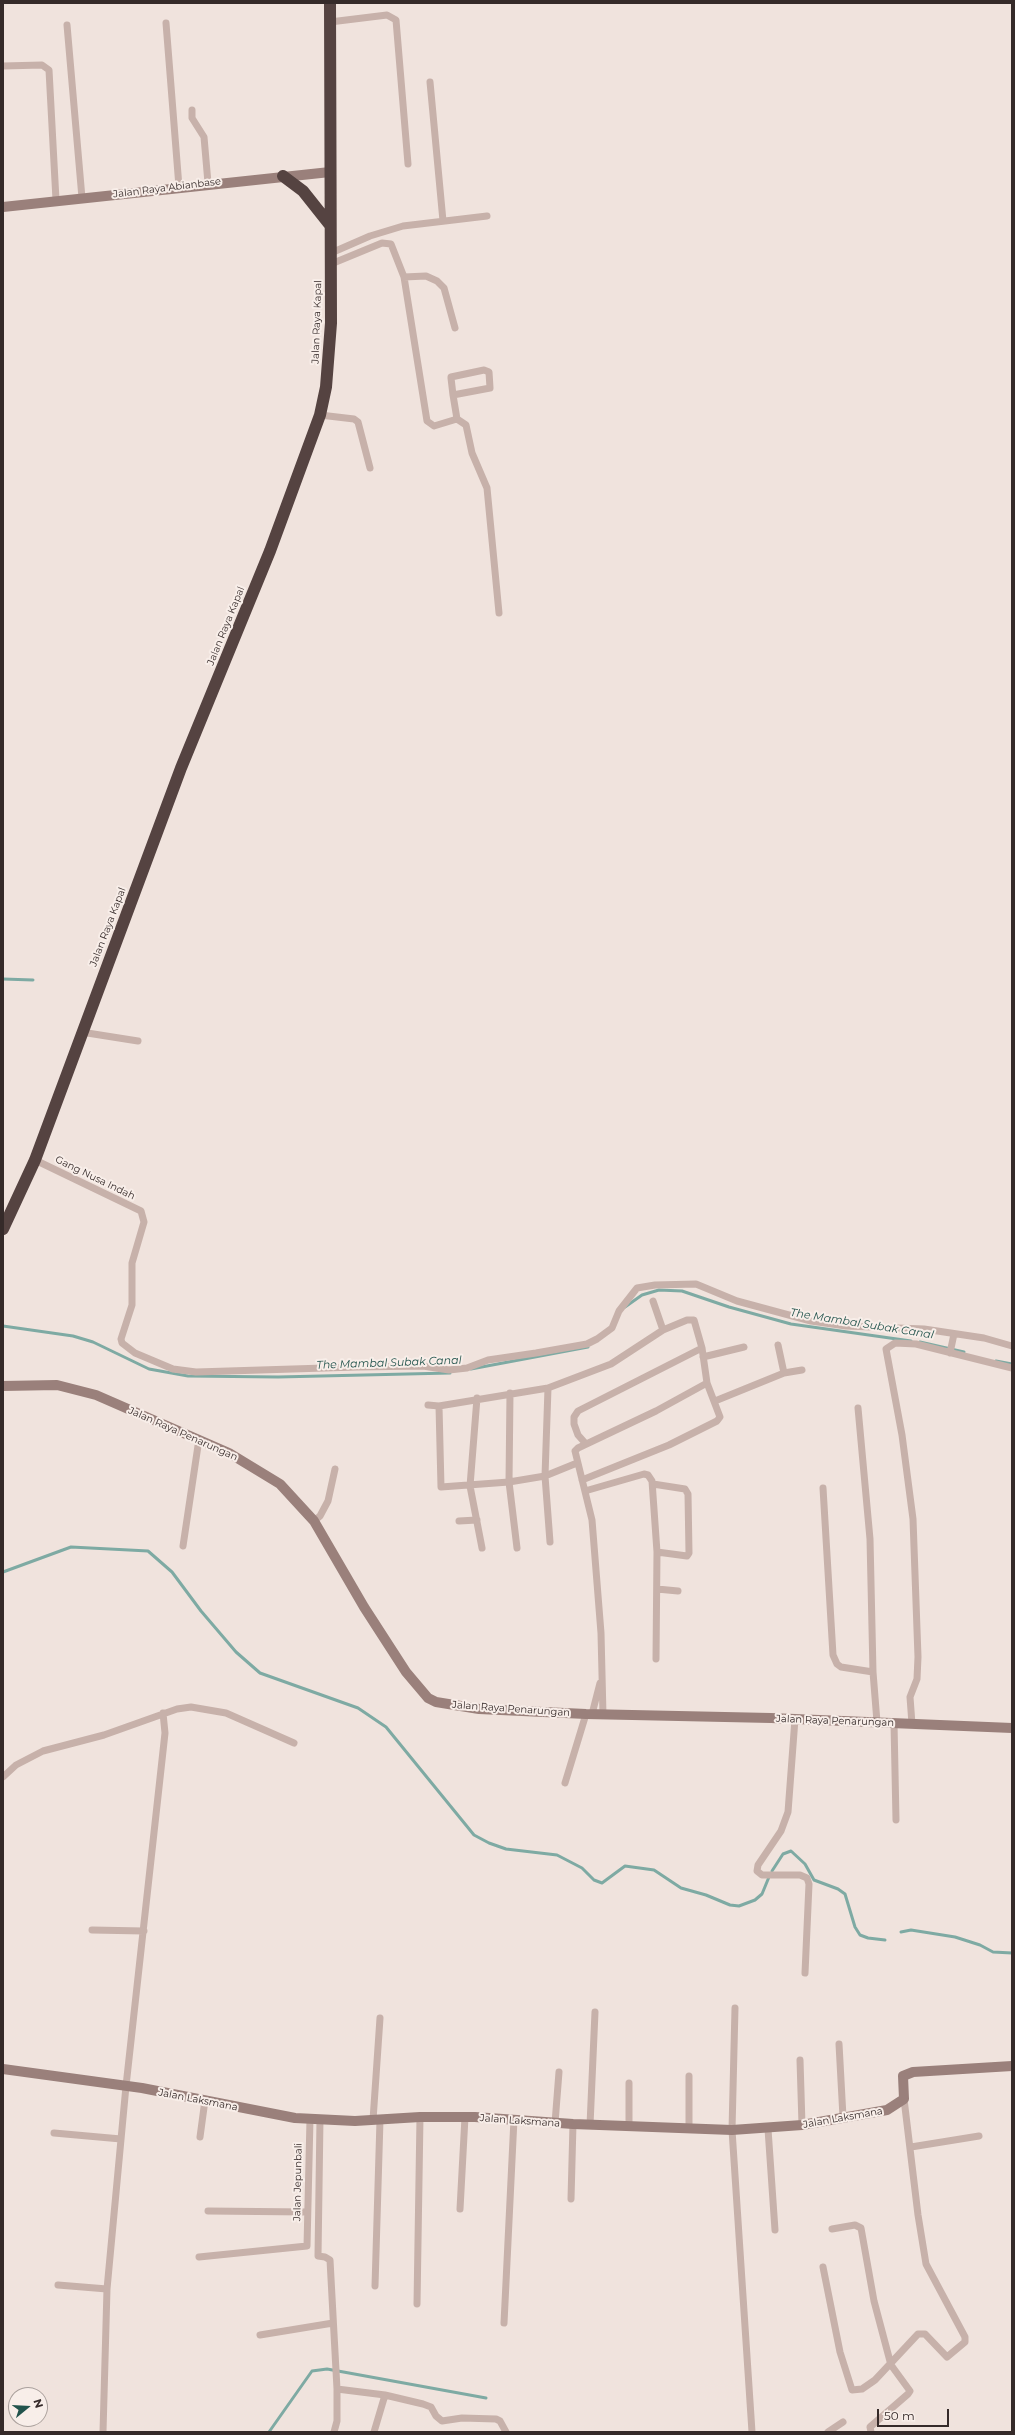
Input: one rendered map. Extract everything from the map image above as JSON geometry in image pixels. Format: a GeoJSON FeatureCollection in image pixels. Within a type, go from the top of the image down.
{"type":"FeatureCollection","features":[{"type":"Feature","properties":{"kind":"highway","name":"Jalan Raya Kapal"},"geometry":{"type":"LineString","coordinates":[[3,1229],[35,1160],[81,1032],[181,768],[270,551],[320,415],[329,359],[331,259],[330,3]]}},
{"type":"Feature","properties":{"kind":"highway"},"geometry":{"type":"LineString","coordinates":[[283,176],[312,200],[330,225]]}},
{"type":"Feature","properties":{"kind":"main road","name":"Jalan Raya Abianbase"},"geometry":{"type":"LineString","coordinates":[[3,207],[208,183],[330,172]]}},
{"type":"Feature","properties":{"kind":"main road","name":"Jalan Raya Penarungan"},"geometry":{"type":"LineString","coordinates":[[3,1386],[57,1385],[83,1391],[230,1453],[280,1484],[291,1494],[314,1522],[391,1650],[428,1698],[446,1705],[479,1709],[603,1715],[795,1719],[1012,1728]]}},
{"type":"Feature","properties":{"kind":"main road"},"geometry":{"type":"LineString","coordinates":[[904,2099],[903,2076],[909,2073],[1012,2066]]}},
{"type":"Feature","properties":{"kind":"main road","name":"Jalan Laksmana"},"geometry":{"type":"LineString","coordinates":[[3,2069],[126,2086],[205,2100],[284,2117],[315,2119],[377,2120],[465,2117],[590,2125],[629,2125],[732,2130],[768,2129],[802,2125],[887,2110],[904,2099]]}},
{"type":"Feature","properties":{"kind":"street"},"geometry":{"type":"LineString","coordinates":[[330,22],[387,15],[396,20],[408,164]]}},
{"type":"Feature","properties":{"kind":"street"},"geometry":{"type":"LineString","coordinates":[[166,24],[179,187]]}},
{"type":"Feature","properties":{"kind":"street"},"geometry":{"type":"LineString","coordinates":[[67,25],[82,198]]}},
{"type":"Feature","properties":{"kind":"street"},"geometry":{"type":"LineString","coordinates":[[3,66],[42,65],[49,70],[56,200]]}},
{"type":"Feature","properties":{"kind":"street"},"geometry":{"type":"LineString","coordinates":[[430,82],[444,221]]}},
{"type":"Feature","properties":{"kind":"street"},"geometry":{"type":"LineString","coordinates":[[192,110],[192,118],[204,137],[208,183]]}},
{"type":"Feature","properties":{"kind":"street"},"geometry":{"type":"LineString","coordinates":[[331,259],[370,236],[403,226],[487,216]]}},
{"type":"Feature","properties":{"kind":"street"},"geometry":{"type":"LineString","coordinates":[[331,259],[382,242],[388,242],[391,244],[404,277],[427,421],[434,426],[457,419]]}},
{"type":"Feature","properties":{"kind":"street"},"geometry":{"type":"LineString","coordinates":[[404,277],[426,276],[437,281],[444,288],[455,328]]}},
{"type":"Feature","properties":{"kind":"street"},"geometry":{"type":"LineString","coordinates":[[453,395],[490,388],[489,372],[484,370],[452,376],[453,395],[457,419],[466,425],[472,454],[487,488],[499,614]]}},
{"type":"Feature","properties":{"kind":"street"},"geometry":{"type":"LineString","coordinates":[[320,415],[354,419],[358,422],[370,468]]}},
{"type":"Feature","properties":{"kind":"street"},"geometry":{"type":"LineString","coordinates":[[81,1032],[138,1041]]}},
{"type":"Feature","properties":{"kind":"street","name":"Gang Nusa Indah"},"geometry":{"type":"LineString","coordinates":[[35,1160],[141,1211],[144,1222],[132,1263],[132,1305],[121,1339],[122,1342],[135,1353],[173,1369],[196,1372],[423,1366],[448,1370],[467,1368],[488,1360],[587,1344],[612,1328],[619,1311],[637,1288],[655,1285],[696,1284],[737,1301],[811,1321],[846,1326],[924,1329],[954,1334]]}},
{"type":"Feature","properties":{"kind":"street"},"geometry":{"type":"LineString","coordinates":[[653,1301],[663,1330]]}},
{"type":"Feature","properties":{"kind":"street"},"geometry":{"type":"LineString","coordinates":[[428,1405],[439,1406],[477,1398],[548,1388],[611,1364],[663,1330],[687,1320],[694,1320],[704,1357],[707,1383],[719,1413],[717,1421],[669,1445],[582,1480]]}},
{"type":"Feature","properties":{"kind":"street"},"geometry":{"type":"LineString","coordinates":[[950,1353],[954,1334],[984,1338],[1012,1346]]}},
{"type":"Feature","properties":{"kind":"street"},"geometry":{"type":"LineString","coordinates":[[912,1724],[910,1697],[917,1679],[918,1657],[913,1520],[902,1435],[885,1352],[892,1344],[900,1343],[1012,1368]]}},
{"type":"Feature","properties":{"kind":"street"},"geometry":{"type":"LineString","coordinates":[[778,1345],[784,1373]]}},
{"type":"Feature","properties":{"kind":"street"},"geometry":{"type":"LineString","coordinates":[[704,1357],[744,1347]]}},
{"type":"Feature","properties":{"kind":"street"},"geometry":{"type":"LineString","coordinates":[[586,1444],[578,1435],[574,1424],[574,1417],[578,1411],[702,1348]]}},
{"type":"Feature","properties":{"kind":"street"},"geometry":{"type":"LineString","coordinates":[[715,1401],[784,1373],[802,1370]]}},
{"type":"Feature","properties":{"kind":"street"},"geometry":{"type":"LineString","coordinates":[[603,1715],[601,1633],[592,1520],[575,1451],[586,1444],[656,1411],[707,1383]]}},
{"type":"Feature","properties":{"kind":"street"},"geometry":{"type":"LineString","coordinates":[[548,1388],[545,1476],[550,1542]]}},
{"type":"Feature","properties":{"kind":"street"},"geometry":{"type":"LineString","coordinates":[[510,1393],[509,1482],[517,1548]]}},
{"type":"Feature","properties":{"kind":"street"},"geometry":{"type":"LineString","coordinates":[[477,1398],[470,1486],[482,1548]]}},
{"type":"Feature","properties":{"kind":"street"},"geometry":{"type":"LineString","coordinates":[[439,1406],[440,1485],[443,1488],[509,1482],[545,1476],[577,1463]]}},
{"type":"Feature","properties":{"kind":"street"},"geometry":{"type":"LineString","coordinates":[[858,1408],[870,1539],[873,1672],[877,1722]]}},
{"type":"Feature","properties":{"kind":"street"},"geometry":{"type":"LineString","coordinates":[[183,1546],[199,1439]]}},
{"type":"Feature","properties":{"kind":"street"},"geometry":{"type":"LineString","coordinates":[[314,1522],[320,1516],[328,1501],[335,1469]]}},
{"type":"Feature","properties":{"kind":"street"},"geometry":{"type":"LineString","coordinates":[[585,1491],[644,1474],[650,1477],[653,1484],[657,1552],[656,1659]]}},
{"type":"Feature","properties":{"kind":"street"},"geometry":{"type":"LineString","coordinates":[[653,1484],[685,1489],[688,1494],[689,1553],[687,1556],[657,1552]]}},
{"type":"Feature","properties":{"kind":"street"},"geometry":{"type":"LineString","coordinates":[[823,1488],[833,1656],[837,1664],[841,1667],[873,1672]]}},
{"type":"Feature","properties":{"kind":"street"},"geometry":{"type":"LineString","coordinates":[[459,1521],[477,1520]]}},
{"type":"Feature","properties":{"kind":"street"},"geometry":{"type":"LineString","coordinates":[[657,1589],[678,1592]]}},
{"type":"Feature","properties":{"kind":"street"},"geometry":{"type":"LineString","coordinates":[[565,1783],[602,1679]]}},
{"type":"Feature","properties":{"kind":"street"},"geometry":{"type":"LineString","coordinates":[[3,1777],[16,1765],[43,1751],[104,1735],[163,1713],[191,1707],[226,1713],[294,1742]]}},
{"type":"Feature","properties":{"kind":"street"},"geometry":{"type":"LineString","coordinates":[[103,2432],[107,2289],[126,2086],[165,1733],[163,1713]]}},
{"type":"Feature","properties":{"kind":"street"},"geometry":{"type":"LineString","coordinates":[[795,1719],[788,1812],[781,1831],[758,1865],[757,1871],[762,1875],[800,1875],[807,1878],[809,1884],[804,1973]]}},
{"type":"Feature","properties":{"kind":"street"},"geometry":{"type":"LineString","coordinates":[[894,1723],[896,1820]]}},
{"type":"Feature","properties":{"kind":"street"},"geometry":{"type":"LineString","coordinates":[[92,1930],[144,1931]]}},
{"type":"Feature","properties":{"kind":"street"},"geometry":{"type":"LineString","coordinates":[[735,2008],[732,2130],[752,2432]]}},
{"type":"Feature","properties":{"kind":"street"},"geometry":{"type":"LineString","coordinates":[[590,2125],[595,2012]]}},
{"type":"Feature","properties":{"kind":"street"},"geometry":{"type":"LineString","coordinates":[[376,2286],[377,2120],[380,2018]]}},
{"type":"Feature","properties":{"kind":"street"},"geometry":{"type":"LineString","coordinates":[[839,2044],[843,2117]]}},
{"type":"Feature","properties":{"kind":"street"},"geometry":{"type":"LineString","coordinates":[[800,2060],[802,2125]]}},
{"type":"Feature","properties":{"kind":"street"},"geometry":{"type":"LineString","coordinates":[[555,2123],[559,2072]]}},
{"type":"Feature","properties":{"kind":"street"},"geometry":{"type":"LineString","coordinates":[[689,2076],[689,2128]]}},
{"type":"Feature","properties":{"kind":"street"},"geometry":{"type":"LineString","coordinates":[[629,2083],[629,2125]]}},
{"type":"Feature","properties":{"kind":"street"},"geometry":{"type":"LineString","coordinates":[[823,2268],[834,2325],[850,2388],[856,2391],[862,2389],[891,2365],[918,2334],[926,2334],[947,2357],[966,2339],[926,2264],[918,2215],[904,2099]]}},
{"type":"Feature","properties":{"kind":"street"},"geometry":{"type":"LineString","coordinates":[[200,2137],[205,2100]]}},
{"type":"Feature","properties":{"kind":"street"},"geometry":{"type":"LineString","coordinates":[[460,2209],[465,2117]]}},
{"type":"Feature","properties":{"kind":"street"},"geometry":{"type":"LineString","coordinates":[[417,2304],[420,2118]]}},
{"type":"Feature","properties":{"kind":"street"},"geometry":{"type":"LineString","coordinates":[[315,2119],[318,2256],[325,2257],[330,2260],[337,2389],[337,2421],[334,2432]]}},
{"type":"Feature","properties":{"kind":"street","name":"Jalan Jepunbali"},"geometry":{"type":"LineString","coordinates":[[199,2257],[307,2246],[307,2212],[315,2119]]}},
{"type":"Feature","properties":{"kind":"street"},"geometry":{"type":"LineString","coordinates":[[504,2323],[514,2119]]}},
{"type":"Feature","properties":{"kind":"street"},"geometry":{"type":"LineString","coordinates":[[571,2199],[573,2124]]}},
{"type":"Feature","properties":{"kind":"street"},"geometry":{"type":"LineString","coordinates":[[768,2129],[775,2230]]}},
{"type":"Feature","properties":{"kind":"street"},"geometry":{"type":"LineString","coordinates":[[54,2132],[121,2139]]}},
{"type":"Feature","properties":{"kind":"street"},"geometry":{"type":"LineString","coordinates":[[911,2147],[979,2136]]}},
{"type":"Feature","properties":{"kind":"street"},"geometry":{"type":"LineString","coordinates":[[208,2211],[307,2212]]}},
{"type":"Feature","properties":{"kind":"street"},"geometry":{"type":"LineString","coordinates":[[832,2229],[855,2225],[862,2230],[874,2301],[891,2365],[907,2385],[908,2394],[871,2425],[871,2432]]}},
{"type":"Feature","properties":{"kind":"street"},"geometry":{"type":"LineString","coordinates":[[58,2285],[107,2289]]}},
{"type":"Feature","properties":{"kind":"street"},"geometry":{"type":"LineString","coordinates":[[260,2335],[333,2323]]}},
{"type":"Feature","properties":{"kind":"street"},"geometry":{"type":"LineString","coordinates":[[337,2389],[385,2395],[429,2406],[438,2419],[442,2421],[462,2418],[496,2419],[500,2421],[506,2432]]}},
{"type":"Feature","properties":{"kind":"street"},"geometry":{"type":"LineString","coordinates":[[374,2432],[385,2395]]}},
{"type":"Feature","properties":{"kind":"street"},"geometry":{"type":"LineString","coordinates":[[828,2432],[843,2422]]}},
{"type":"Feature","properties":{"kind":"waterway"},"geometry":{"type":"LineString","coordinates":[[3,979],[33,980]]}},
{"type":"Feature","properties":{"kind":"waterway","name":"The Mambal Subak Canal"},"geometry":{"type":"LineString","coordinates":[[625,1307],[642,1295],[659,1290],[682,1291],[729,1307],[791,1324],[911,1341]]}},
{"type":"Feature","properties":{"kind":"waterway","name":"The Mambal Subak Canal"},"geometry":{"type":"LineString","coordinates":[[3,1326],[73,1336],[93,1342],[149,1369],[188,1376],[278,1377],[450,1373]]}},
{"type":"Feature","properties":{"kind":"waterway","name":"The Mambal Subak Canal"},"geometry":{"type":"LineString","coordinates":[[920,1342],[964,1352]]}},
{"type":"Feature","properties":{"kind":"waterway","name":"The Mambal Subak Canal"},"geometry":{"type":"LineString","coordinates":[[471,1369],[588,1347]]}},
{"type":"Feature","properties":{"kind":"waterway","name":"The Mambal Subak Canal"},"geometry":{"type":"LineString","coordinates":[[996,1361],[1012,1364]]}},
{"type":"Feature","properties":{"kind":"waterway"},"geometry":{"type":"LineString","coordinates":[[3,1572],[71,1547],[148,1551],[172,1572],[201,1611],[236,1652],[260,1673],[358,1708],[386,1727],[474,1835],[489,1843],[506,1849],[557,1855],[582,1868],[594,1880],[602,1883],[625,1866],[654,1870],[681,1888],[706,1895],[730,1905],[739,1906],[755,1900],[762,1894],[769,1877]]}},
{"type":"Feature","properties":{"kind":"waterway"},"geometry":{"type":"LineString","coordinates":[[772,1871],[783,1854],[791,1851],[805,1864],[814,1880],[838,1889],[845,1894],[855,1927],[860,1935],[868,1938],[885,1940]]}},
{"type":"Feature","properties":{"kind":"waterway"},"geometry":{"type":"LineString","coordinates":[[901,1932],[911,1930],[955,1937],[980,1945],[993,1952],[1012,1953]]}},
{"type":"Feature","properties":{"kind":"waterway"},"geometry":{"type":"LineString","coordinates":[[269,2432],[312,2371],[327,2369],[486,2398]]}}]}
